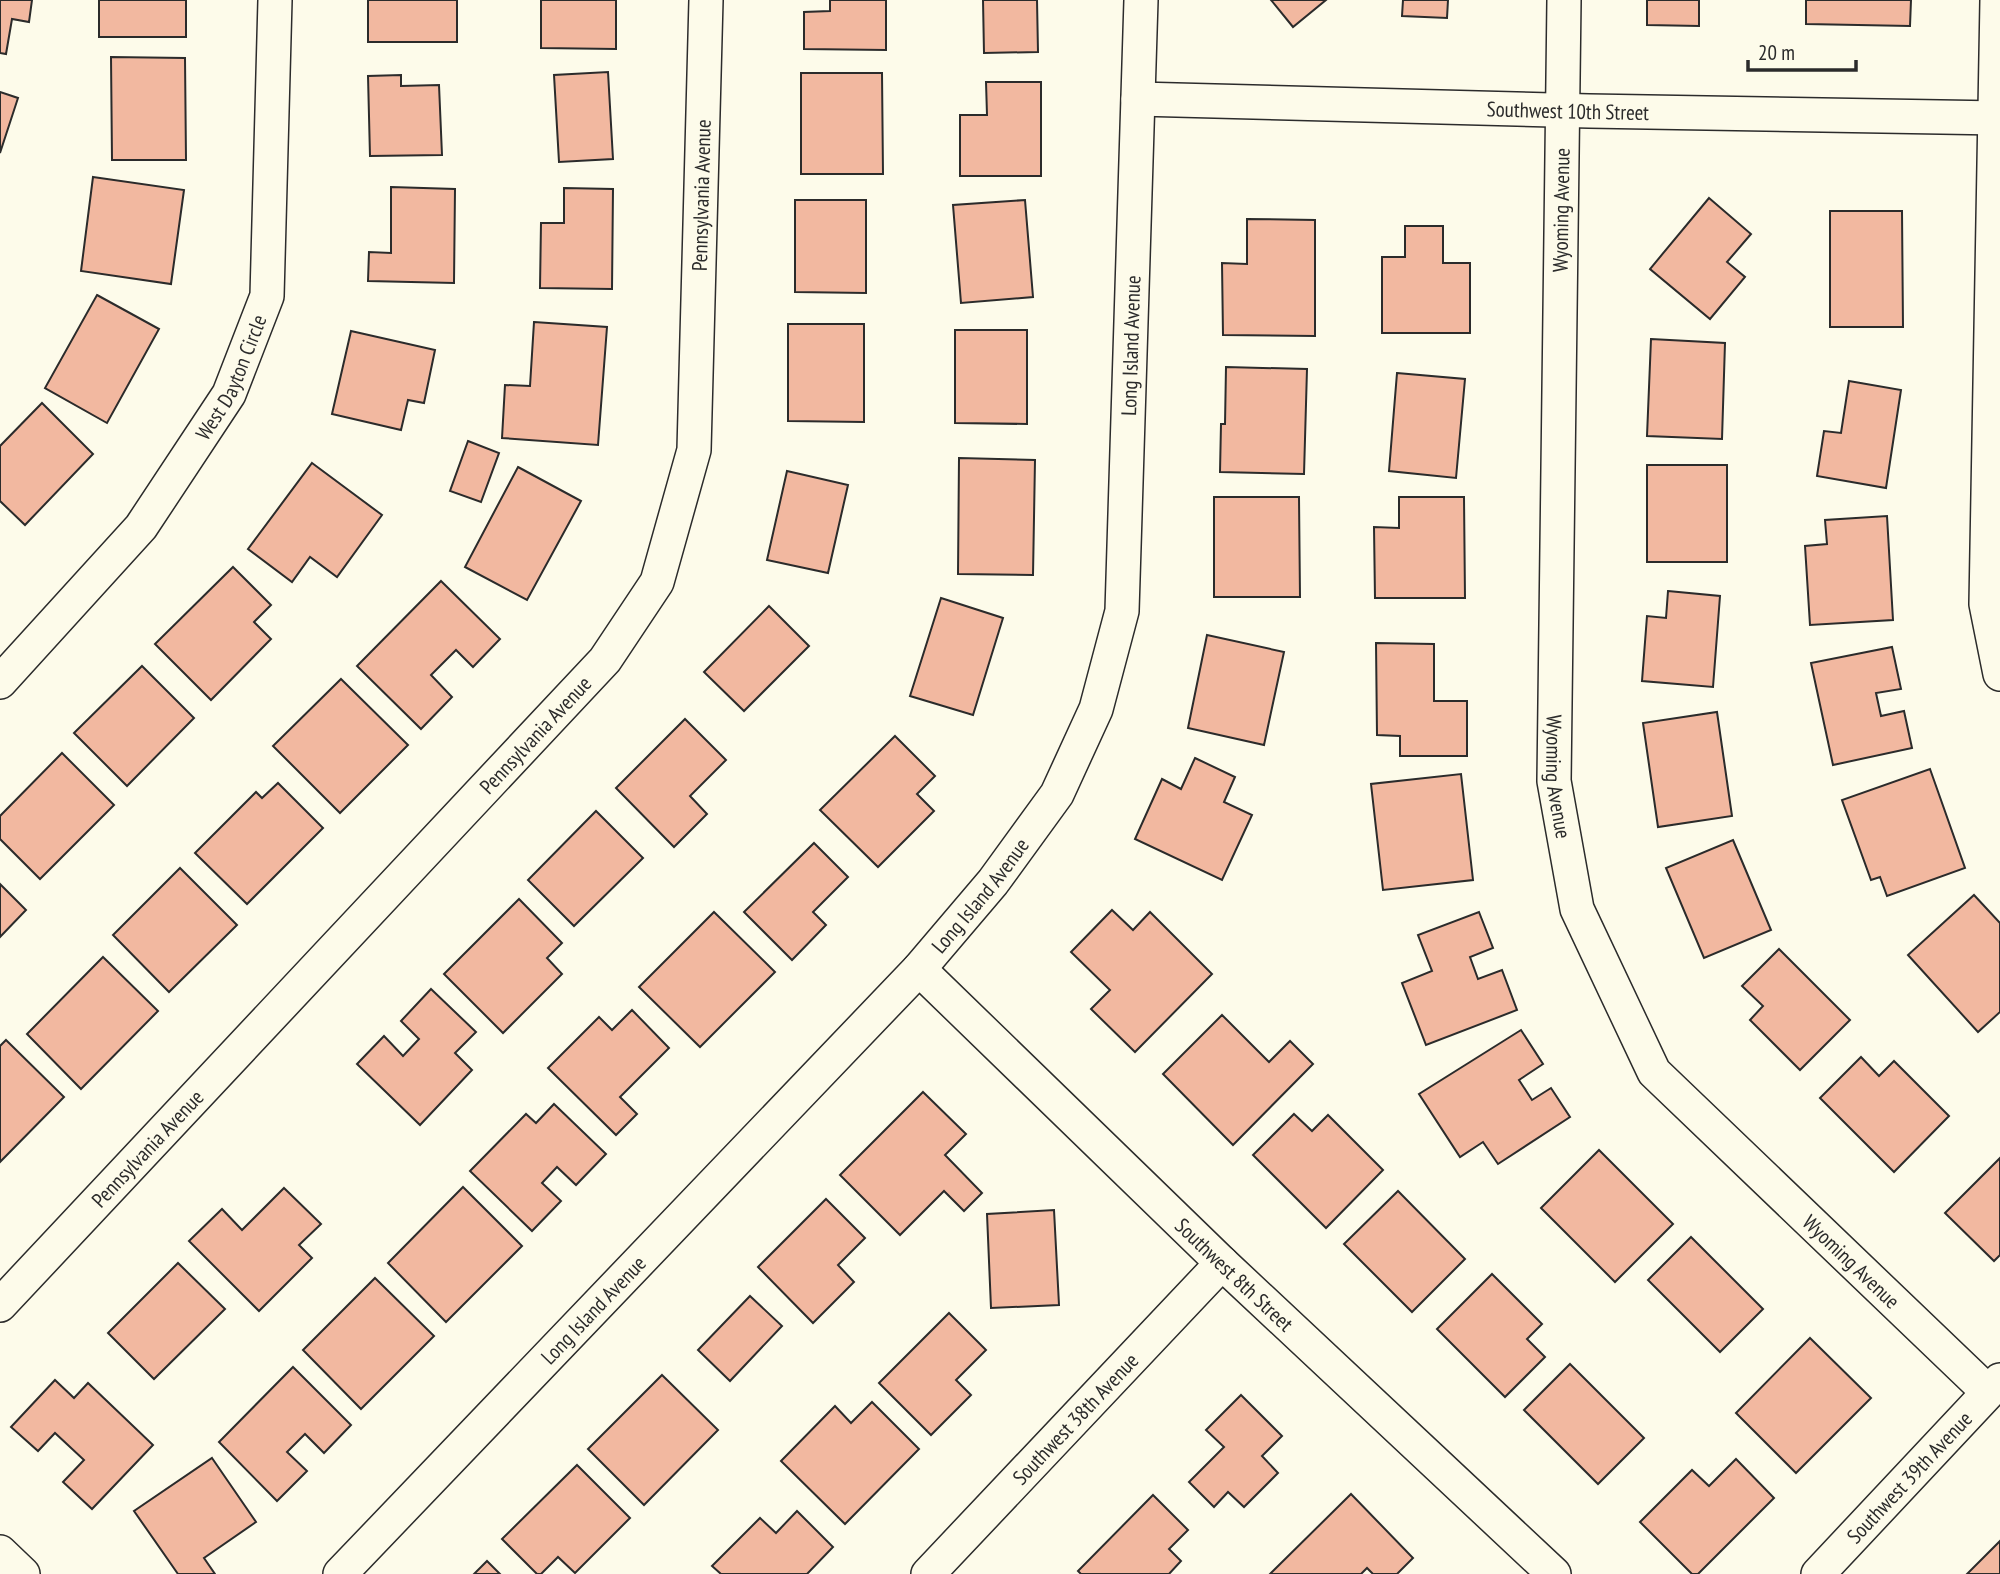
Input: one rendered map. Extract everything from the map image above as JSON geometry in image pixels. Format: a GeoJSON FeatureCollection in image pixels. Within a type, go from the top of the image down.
{"type":"FeatureCollection","features":[{"type":"Feature","properties":{"kind":"street","name":"West Dayton Circle"},"geometry":{"type":"LineString","coordinates":[[0,682],[141,527],[229,394],[267,296],[275,0]]}},
{"type":"Feature","properties":{"kind":"street","name":"Pennsylvania Avenue"},"geometry":{"type":"LineString","coordinates":[[0,1305],[605,660],[657,582],[694,450],[706,0]]}},
{"type":"Feature","properties":{"kind":"street","name":"Long Island Avenue"},"geometry":{"type":"LineString","coordinates":[[340,1574],[919,969],[993,882],[1057,794],[1096,709],[1122,611],[1141,0]]}},
{"type":"Feature","properties":{"kind":"street","name":"Wyoming Avenue"},"geometry":{"type":"LineString","coordinates":[[1564,0],[1554,781],[1577,909],[1654,1072],[1994,1386]]}},
{"type":"Feature","properties":{"kind":"street"},"geometry":{"type":"LineString","coordinates":[[1997,0],[1997,118],[1986,604],[2000,674]]}},
{"type":"Feature","properties":{"kind":"street","name":"Southwest 10th Street"},"geometry":{"type":"LineString","coordinates":[[1138,99],[1997,118]]}},
{"type":"Feature","properties":{"kind":"street","name":"Southwest 8th Street"},"geometry":{"type":"LineString","coordinates":[[919,969],[1538,1569]]}},
{"type":"Feature","properties":{"kind":"street","name":"Southwest 38th Avenue"},"geometry":{"type":"LineString","coordinates":[[928,1574],[1222,1263]]}},
{"type":"Feature","properties":{"kind":"street","name":"Southwest 39th Avenue"},"geometry":{"type":"LineString","coordinates":[[1818,1574],[1994,1386]]}},
{"type":"Feature","properties":{"kind":"street"},"geometry":{"type":"LineString","coordinates":[[0,1552],[23,1574]]}},
{"type":"Feature","properties":{"kind":"building"},"geometry":{"type":"Polygon","coordinates":[[[0,0],[32,0],[29,22],[12,19],[6,54],[0,53],[0,0]]]}},
{"type":"Feature","properties":{"kind":"building"},"geometry":{"type":"Polygon","coordinates":[[[99,0],[186,0],[186,37],[99,37],[99,0]]]}},
{"type":"Feature","properties":{"kind":"building"},"geometry":{"type":"Polygon","coordinates":[[[368,0],[457,0],[457,42],[368,42],[368,0]]]}},
{"type":"Feature","properties":{"kind":"building"},"geometry":{"type":"Polygon","coordinates":[[[541,0],[616,0],[616,49],[541,48],[541,0]]]}},
{"type":"Feature","properties":{"kind":"building"},"geometry":{"type":"Polygon","coordinates":[[[830,0],[886,0],[886,50],[804,49],[804,12],[830,11],[830,0]]]}},
{"type":"Feature","properties":{"kind":"building"},"geometry":{"type":"Polygon","coordinates":[[[983,0],[1037,0],[1038,52],[984,53],[983,0]]]}},
{"type":"Feature","properties":{"kind":"building"},"geometry":{"type":"Polygon","coordinates":[[[1271,0],[1326,0],[1293,27],[1271,0]]]}},
{"type":"Feature","properties":{"kind":"building"},"geometry":{"type":"Polygon","coordinates":[[[1403,0],[1448,0],[1447,18],[1402,16],[1403,0]]]}},
{"type":"Feature","properties":{"kind":"building"},"geometry":{"type":"Polygon","coordinates":[[[1647,0],[1699,0],[1699,26],[1647,25],[1647,0]]]}},
{"type":"Feature","properties":{"kind":"building"},"geometry":{"type":"Polygon","coordinates":[[[1806,0],[1911,0],[1910,26],[1806,24],[1806,0]]]}},
{"type":"Feature","properties":{"kind":"building"},"geometry":{"type":"Polygon","coordinates":[[[111,57],[185,58],[186,160],[112,160],[111,57]]]}},
{"type":"Feature","properties":{"kind":"building"},"geometry":{"type":"Polygon","coordinates":[[[608,72],[613,159],[559,162],[554,75],[608,72]]]}},
{"type":"Feature","properties":{"kind":"building"},"geometry":{"type":"Polygon","coordinates":[[[801,73],[882,73],[883,174],[801,174],[801,73]]]}},
{"type":"Feature","properties":{"kind":"building"},"geometry":{"type":"Polygon","coordinates":[[[401,75],[401,86],[439,85],[442,155],[370,156],[368,76],[401,75]]]}},
{"type":"Feature","properties":{"kind":"building"},"geometry":{"type":"Polygon","coordinates":[[[986,82],[1041,82],[1041,176],[960,176],[960,115],[987,115],[986,82]]]}},
{"type":"Feature","properties":{"kind":"building"},"geometry":{"type":"Polygon","coordinates":[[[0,92],[18,98],[0,153],[0,92]]]}},
{"type":"Feature","properties":{"kind":"building"},"geometry":{"type":"Polygon","coordinates":[[[93,177],[184,190],[171,284],[81,271],[93,177]]]}},
{"type":"Feature","properties":{"kind":"building"},"geometry":{"type":"Polygon","coordinates":[[[391,187],[455,189],[454,283],[368,281],[369,252],[391,253],[391,187]]]}},
{"type":"Feature","properties":{"kind":"building"},"geometry":{"type":"Polygon","coordinates":[[[564,188],[613,189],[612,289],[540,288],[541,223],[564,223],[564,188]]]}},
{"type":"Feature","properties":{"kind":"building"},"geometry":{"type":"Polygon","coordinates":[[[1709,198],[1751,234],[1727,262],[1745,277],[1710,319],[1650,269],[1709,198]]]}},
{"type":"Feature","properties":{"kind":"building"},"geometry":{"type":"Polygon","coordinates":[[[795,200],[866,200],[866,293],[795,292],[795,200]]]}},
{"type":"Feature","properties":{"kind":"building"},"geometry":{"type":"Polygon","coordinates":[[[1025,200],[1033,297],[961,303],[953,205],[1025,200]]]}},
{"type":"Feature","properties":{"kind":"building"},"geometry":{"type":"Polygon","coordinates":[[[1830,211],[1902,211],[1903,327],[1830,327],[1830,211]]]}},
{"type":"Feature","properties":{"kind":"building"},"geometry":{"type":"Polygon","coordinates":[[[1247,219],[1315,220],[1315,336],[1223,335],[1222,263],[1247,264],[1247,219]]]}},
{"type":"Feature","properties":{"kind":"building"},"geometry":{"type":"Polygon","coordinates":[[[1405,226],[1443,226],[1443,263],[1470,263],[1470,333],[1382,333],[1382,257],[1405,257],[1405,226]]]}},
{"type":"Feature","properties":{"kind":"building"},"geometry":{"type":"Polygon","coordinates":[[[97,295],[159,329],[107,423],[45,388],[97,295]]]}},
{"type":"Feature","properties":{"kind":"building"},"geometry":{"type":"Polygon","coordinates":[[[534,322],[607,327],[598,445],[502,438],[505,385],[530,386],[534,322]]]}},
{"type":"Feature","properties":{"kind":"building"},"geometry":{"type":"Polygon","coordinates":[[[788,324],[864,324],[864,422],[788,421],[788,324]]]}},
{"type":"Feature","properties":{"kind":"building"},"geometry":{"type":"Polygon","coordinates":[[[955,330],[1027,330],[1027,424],[955,423],[955,330]]]}},
{"type":"Feature","properties":{"kind":"building"},"geometry":{"type":"Polygon","coordinates":[[[351,331],[435,350],[424,403],[408,400],[401,430],[332,414],[351,331]]]}},
{"type":"Feature","properties":{"kind":"building"},"geometry":{"type":"Polygon","coordinates":[[[1651,339],[1725,343],[1722,439],[1647,436],[1651,339]]]}},
{"type":"Feature","properties":{"kind":"building"},"geometry":{"type":"Polygon","coordinates":[[[1226,367],[1307,369],[1304,474],[1220,472],[1221,424],[1225,424],[1226,367]]]}},
{"type":"Feature","properties":{"kind":"building"},"geometry":{"type":"Polygon","coordinates":[[[1397,373],[1465,379],[1456,478],[1389,471],[1397,373]]]}},
{"type":"Feature","properties":{"kind":"building"},"geometry":{"type":"Polygon","coordinates":[[[1849,381],[1901,390],[1886,488],[1817,476],[1824,431],[1841,433],[1849,381]]]}},
{"type":"Feature","properties":{"kind":"building"},"geometry":{"type":"Polygon","coordinates":[[[42,403],[93,454],[25,525],[0,501],[0,446],[42,403]]]}},
{"type":"Feature","properties":{"kind":"building"},"geometry":{"type":"Polygon","coordinates":[[[468,441],[499,453],[481,502],[450,491],[468,441]]]}},
{"type":"Feature","properties":{"kind":"building"},"geometry":{"type":"Polygon","coordinates":[[[959,458],[1035,460],[1033,575],[958,574],[959,458]]]}},
{"type":"Feature","properties":{"kind":"building"},"geometry":{"type":"Polygon","coordinates":[[[312,463],[382,515],[337,577],[310,557],[292,582],[248,549],[312,463]]]}},
{"type":"Feature","properties":{"kind":"building"},"geometry":{"type":"Polygon","coordinates":[[[1647,465],[1727,465],[1727,562],[1647,562],[1647,465]]]}},
{"type":"Feature","properties":{"kind":"building"},"geometry":{"type":"Polygon","coordinates":[[[518,467],[581,501],[527,600],[465,567],[518,467]]]}},
{"type":"Feature","properties":{"kind":"building"},"geometry":{"type":"Polygon","coordinates":[[[787,471],[848,485],[828,573],[767,560],[787,471]]]}},
{"type":"Feature","properties":{"kind":"building"},"geometry":{"type":"Polygon","coordinates":[[[1214,497],[1299,497],[1300,597],[1214,597],[1214,497]]]}},
{"type":"Feature","properties":{"kind":"building"},"geometry":{"type":"Polygon","coordinates":[[[1399,497],[1464,497],[1465,598],[1375,598],[1374,527],[1399,528],[1399,497]]]}},
{"type":"Feature","properties":{"kind":"building"},"geometry":{"type":"Polygon","coordinates":[[[1887,516],[1893,620],[1810,625],[1805,546],[1827,544],[1825,520],[1887,516]]]}},
{"type":"Feature","properties":{"kind":"building"},"geometry":{"type":"Polygon","coordinates":[[[233,567],[271,605],[254,622],[271,639],[211,700],[155,644],[233,567]]]}},
{"type":"Feature","properties":{"kind":"building"},"geometry":{"type":"Polygon","coordinates":[[[441,581],[500,639],[473,667],[456,650],[431,675],[452,697],[421,729],[357,666],[441,581]]]}},
{"type":"Feature","properties":{"kind":"building"},"geometry":{"type":"Polygon","coordinates":[[[1668,591],[1720,596],[1713,687],[1642,681],[1647,616],[1666,618],[1668,591]]]}},
{"type":"Feature","properties":{"kind":"building"},"geometry":{"type":"Polygon","coordinates":[[[941,598],[1003,618],[973,715],[910,696],[941,598]]]}},
{"type":"Feature","properties":{"kind":"building"},"geometry":{"type":"Polygon","coordinates":[[[769,606],[809,646],[744,711],[704,672],[769,606]]]}},
{"type":"Feature","properties":{"kind":"building"},"geometry":{"type":"Polygon","coordinates":[[[1207,635],[1284,652],[1264,745],[1188,728],[1207,635]]]}},
{"type":"Feature","properties":{"kind":"building"},"geometry":{"type":"Polygon","coordinates":[[[1376,643],[1434,644],[1434,701],[1467,701],[1467,756],[1400,756],[1400,736],[1377,735],[1376,643]]]}},
{"type":"Feature","properties":{"kind":"building"},"geometry":{"type":"Polygon","coordinates":[[[1892,647],[1901,689],[1876,693],[1881,716],[1904,711],[1912,748],[1833,765],[1811,663],[1892,647]]]}},
{"type":"Feature","properties":{"kind":"building"},"geometry":{"type":"Polygon","coordinates":[[[142,666],[194,718],[127,786],[74,733],[142,666]]]}},
{"type":"Feature","properties":{"kind":"building"},"geometry":{"type":"Polygon","coordinates":[[[341,679],[408,745],[340,813],[273,746],[341,679]]]}},
{"type":"Feature","properties":{"kind":"building"},"geometry":{"type":"Polygon","coordinates":[[[1717,712],[1732,816],[1658,827],[1643,723],[1717,712]]]}},
{"type":"Feature","properties":{"kind":"building"},"geometry":{"type":"Polygon","coordinates":[[[685,719],[726,760],[690,796],[707,814],[674,847],[616,788],[685,719]]]}},
{"type":"Feature","properties":{"kind":"building"},"geometry":{"type":"Polygon","coordinates":[[[895,736],[935,776],[917,794],[934,811],[878,867],[820,810],[895,736]]]}},
{"type":"Feature","properties":{"kind":"building"},"geometry":{"type":"Polygon","coordinates":[[[62,753],[114,805],[40,879],[0,839],[0,816],[62,753]]]}},
{"type":"Feature","properties":{"kind":"building"},"geometry":{"type":"Polygon","coordinates":[[[1195,758],[1235,777],[1224,802],[1252,815],[1222,880],[1135,839],[1162,779],[1181,789],[1195,758]]]}},
{"type":"Feature","properties":{"kind":"building"},"geometry":{"type":"Polygon","coordinates":[[[1930,769],[1965,868],[1887,896],[1880,877],[1871,880],[1842,800],[1930,769]]]}},
{"type":"Feature","properties":{"kind":"building"},"geometry":{"type":"Polygon","coordinates":[[[1461,774],[1473,880],[1383,890],[1371,784],[1461,774]]]}},
{"type":"Feature","properties":{"kind":"building"},"geometry":{"type":"Polygon","coordinates":[[[278,783],[323,828],[247,904],[195,853],[256,792],[262,798],[278,783]]]}},
{"type":"Feature","properties":{"kind":"building"},"geometry":{"type":"Polygon","coordinates":[[[596,811],[643,858],[574,926],[528,880],[596,811]]]}},
{"type":"Feature","properties":{"kind":"building"},"geometry":{"type":"Polygon","coordinates":[[[1733,840],[1771,930],[1704,958],[1666,868],[1733,840]]]}},
{"type":"Feature","properties":{"kind":"building"},"geometry":{"type":"Polygon","coordinates":[[[814,843],[848,877],[813,912],[826,925],[792,960],[744,912],[814,843]]]}},
{"type":"Feature","properties":{"kind":"building"},"geometry":{"type":"Polygon","coordinates":[[[180,868],[237,925],[169,992],[113,935],[180,868]]]}},
{"type":"Feature","properties":{"kind":"building"},"geometry":{"type":"Polygon","coordinates":[[[0,884],[26,910],[0,937],[0,884]]]}},
{"type":"Feature","properties":{"kind":"building"},"geometry":{"type":"Polygon","coordinates":[[[1974,895],[2000,923],[2000,1012],[1978,1032],[1908,955],[1974,895]]]}},
{"type":"Feature","properties":{"kind":"building"},"geometry":{"type":"Polygon","coordinates":[[[519,899],[562,943],[547,958],[562,974],[503,1033],[444,974],[519,899]]]}},
{"type":"Feature","properties":{"kind":"building"},"geometry":{"type":"Polygon","coordinates":[[[1112,910],[1133,930],[1150,912],[1212,974],[1135,1052],[1091,1009],[1110,990],[1071,952],[1112,910]]]}},
{"type":"Feature","properties":{"kind":"building"},"geometry":{"type":"Polygon","coordinates":[[[714,912],[775,972],[700,1047],[639,987],[714,912]]]}},
{"type":"Feature","properties":{"kind":"building"},"geometry":{"type":"Polygon","coordinates":[[[1479,912],[1493,948],[1470,957],[1478,979],[1502,970],[1517,1010],[1426,1045],[1402,983],[1432,971],[1418,935],[1479,912]]]}},
{"type":"Feature","properties":{"kind":"building"},"geometry":{"type":"Polygon","coordinates":[[[1779,949],[1850,1020],[1800,1070],[1750,1020],[1763,1006],[1742,986],[1779,949]]]}},
{"type":"Feature","properties":{"kind":"building"},"geometry":{"type":"Polygon","coordinates":[[[103,957],[158,1011],[81,1089],[27,1034],[103,957]]]}},
{"type":"Feature","properties":{"kind":"building"},"geometry":{"type":"Polygon","coordinates":[[[431,989],[476,1032],[455,1053],[472,1070],[420,1125],[357,1064],[384,1036],[403,1056],[419,1039],[401,1021],[431,989]]]}},
{"type":"Feature","properties":{"kind":"building"},"geometry":{"type":"Polygon","coordinates":[[[632,1010],[669,1048],[620,1097],[637,1114],[616,1135],[548,1068],[599,1017],[612,1030],[632,1010]]]}},
{"type":"Feature","properties":{"kind":"building"},"geometry":{"type":"Polygon","coordinates":[[[1222,1015],[1269,1062],[1290,1041],[1313,1064],[1233,1145],[1163,1074],[1222,1015]]]}},
{"type":"Feature","properties":{"kind":"building"},"geometry":{"type":"Polygon","coordinates":[[[1521,1030],[1543,1064],[1519,1080],[1532,1100],[1551,1088],[1570,1117],[1498,1164],[1483,1142],[1460,1157],[1419,1094],[1521,1030]]]}},
{"type":"Feature","properties":{"kind":"building"},"geometry":{"type":"Polygon","coordinates":[[[6,1040],[64,1097],[0,1162],[0,1046],[6,1040]]]}},
{"type":"Feature","properties":{"kind":"building"},"geometry":{"type":"Polygon","coordinates":[[[1861,1057],[1879,1076],[1894,1061],[1949,1116],[1894,1172],[1820,1098],[1861,1057]]]}},
{"type":"Feature","properties":{"kind":"building"},"geometry":{"type":"Polygon","coordinates":[[[923,1092],[966,1134],[945,1155],[982,1193],[964,1211],[944,1191],[900,1235],[840,1175],[923,1092]]]}},
{"type":"Feature","properties":{"kind":"building"},"geometry":{"type":"Polygon","coordinates":[[[554,1104],[606,1154],[576,1185],[557,1167],[542,1183],[561,1201],[532,1231],[470,1171],[526,1114],[536,1123],[554,1104]]]}},
{"type":"Feature","properties":{"kind":"building"},"geometry":{"type":"Polygon","coordinates":[[[1294,1114],[1312,1131],[1328,1115],[1383,1170],[1326,1228],[1253,1155],[1294,1114]]]}},
{"type":"Feature","properties":{"kind":"building"},"geometry":{"type":"Polygon","coordinates":[[[1599,1150],[1673,1224],[1615,1282],[1541,1208],[1599,1150]]]}},
{"type":"Feature","properties":{"kind":"building"},"geometry":{"type":"Polygon","coordinates":[[[2000,1158],[2000,1255],[1994,1261],[1945,1213],[2000,1158]]]}},
{"type":"Feature","properties":{"kind":"building"},"geometry":{"type":"Polygon","coordinates":[[[463,1187],[522,1246],[446,1322],[388,1263],[463,1187]]]}},
{"type":"Feature","properties":{"kind":"building"},"geometry":{"type":"Polygon","coordinates":[[[284,1188],[321,1224],[299,1245],[312,1258],[259,1311],[189,1241],[222,1209],[242,1230],[284,1188]]]}},
{"type":"Feature","properties":{"kind":"building"},"geometry":{"type":"Polygon","coordinates":[[[1398,1191],[1465,1259],[1412,1312],[1344,1244],[1398,1191]]]}},
{"type":"Feature","properties":{"kind":"building"},"geometry":{"type":"Polygon","coordinates":[[[826,1199],[865,1238],[838,1265],[854,1282],[813,1323],[758,1267],[826,1199]]]}},
{"type":"Feature","properties":{"kind":"building"},"geometry":{"type":"Polygon","coordinates":[[[1054,1210],[1059,1305],[991,1308],[987,1214],[1054,1210]]]}},
{"type":"Feature","properties":{"kind":"building"},"geometry":{"type":"Polygon","coordinates":[[[1691,1237],[1763,1309],[1720,1352],[1648,1280],[1691,1237]]]}},
{"type":"Feature","properties":{"kind":"building"},"geometry":{"type":"Polygon","coordinates":[[[178,1263],[225,1309],[154,1379],[108,1333],[178,1263]]]}},
{"type":"Feature","properties":{"kind":"building"},"geometry":{"type":"Polygon","coordinates":[[[1492,1274],[1542,1324],[1527,1339],[1545,1357],[1505,1397],[1437,1329],[1492,1274]]]}},
{"type":"Feature","properties":{"kind":"building"},"geometry":{"type":"Polygon","coordinates":[[[375,1278],[434,1336],[361,1409],[303,1350],[375,1278]]]}},
{"type":"Feature","properties":{"kind":"building"},"geometry":{"type":"Polygon","coordinates":[[[750,1296],[782,1326],[730,1381],[698,1350],[750,1296]]]}},
{"type":"Feature","properties":{"kind":"building"},"geometry":{"type":"Polygon","coordinates":[[[949,1313],[986,1350],[956,1380],[971,1395],[931,1435],[879,1383],[949,1313]]]}},
{"type":"Feature","properties":{"kind":"building"},"geometry":{"type":"Polygon","coordinates":[[[1810,1338],[1871,1398],[1796,1473],[1736,1413],[1810,1338]]]}},
{"type":"Feature","properties":{"kind":"building"},"geometry":{"type":"Polygon","coordinates":[[[1570,1364],[1644,1438],[1598,1484],[1524,1410],[1570,1364]]]}},
{"type":"Feature","properties":{"kind":"building"},"geometry":{"type":"Polygon","coordinates":[[[293,1367],[351,1425],[324,1453],[305,1434],[287,1452],[307,1471],[277,1501],[219,1442],[293,1367]]]}},
{"type":"Feature","properties":{"kind":"building"},"geometry":{"type":"Polygon","coordinates":[[[662,1375],[718,1430],[644,1505],[588,1449],[662,1375]]]}},
{"type":"Feature","properties":{"kind":"building"},"geometry":{"type":"Polygon","coordinates":[[[55,1380],[74,1398],[88,1383],[153,1445],[92,1509],[63,1482],[84,1460],[55,1433],[38,1451],[11,1427],[55,1380]]]}},
{"type":"Feature","properties":{"kind":"building"},"geometry":{"type":"Polygon","coordinates":[[[1241,1395],[1282,1436],[1262,1456],[1278,1473],[1244,1507],[1228,1492],[1214,1507],[1189,1482],[1224,1447],[1206,1430],[1241,1395]]]}},
{"type":"Feature","properties":{"kind":"building"},"geometry":{"type":"Polygon","coordinates":[[[872,1402],[919,1449],[845,1524],[781,1461],[835,1406],[851,1423],[872,1402]]]}},
{"type":"Feature","properties":{"kind":"building"},"geometry":{"type":"Polygon","coordinates":[[[212,1458],[256,1522],[204,1558],[215,1574],[178,1574],[134,1511],[212,1458]]]}},
{"type":"Feature","properties":{"kind":"building"},"geometry":{"type":"Polygon","coordinates":[[[1736,1459],[1774,1498],[1698,1574],[1692,1574],[1640,1522],[1692,1470],[1709,1486],[1736,1459]]]}},
{"type":"Feature","properties":{"kind":"building"},"geometry":{"type":"Polygon","coordinates":[[[577,1465],[630,1518],[575,1573],[558,1557],[541,1574],[537,1574],[502,1539],[577,1465]]]}},
{"type":"Feature","properties":{"kind":"building"},"geometry":{"type":"Polygon","coordinates":[[[1351,1494],[1413,1558],[1397,1574],[1373,1574],[1367,1568],[1361,1574],[1270,1574],[1351,1494]]]}},
{"type":"Feature","properties":{"kind":"building"},"geometry":{"type":"Polygon","coordinates":[[[1153,1495],[1188,1530],[1169,1549],[1181,1561],[1169,1574],[1081,1574],[1078,1571],[1153,1495]]]}},
{"type":"Feature","properties":{"kind":"building"},"geometry":{"type":"Polygon","coordinates":[[[797,1511],[833,1547],[807,1574],[721,1574],[712,1566],[760,1518],[776,1533],[797,1511]]]}},
{"type":"Feature","properties":{"kind":"building"},"geometry":{"type":"Polygon","coordinates":[[[2000,1541],[2000,1574],[1967,1574],[2000,1541]]]}},
{"type":"Feature","properties":{"kind":"building"},"geometry":{"type":"Polygon","coordinates":[[[487,1561],[500,1574],[474,1574],[487,1561]]]}}]}
